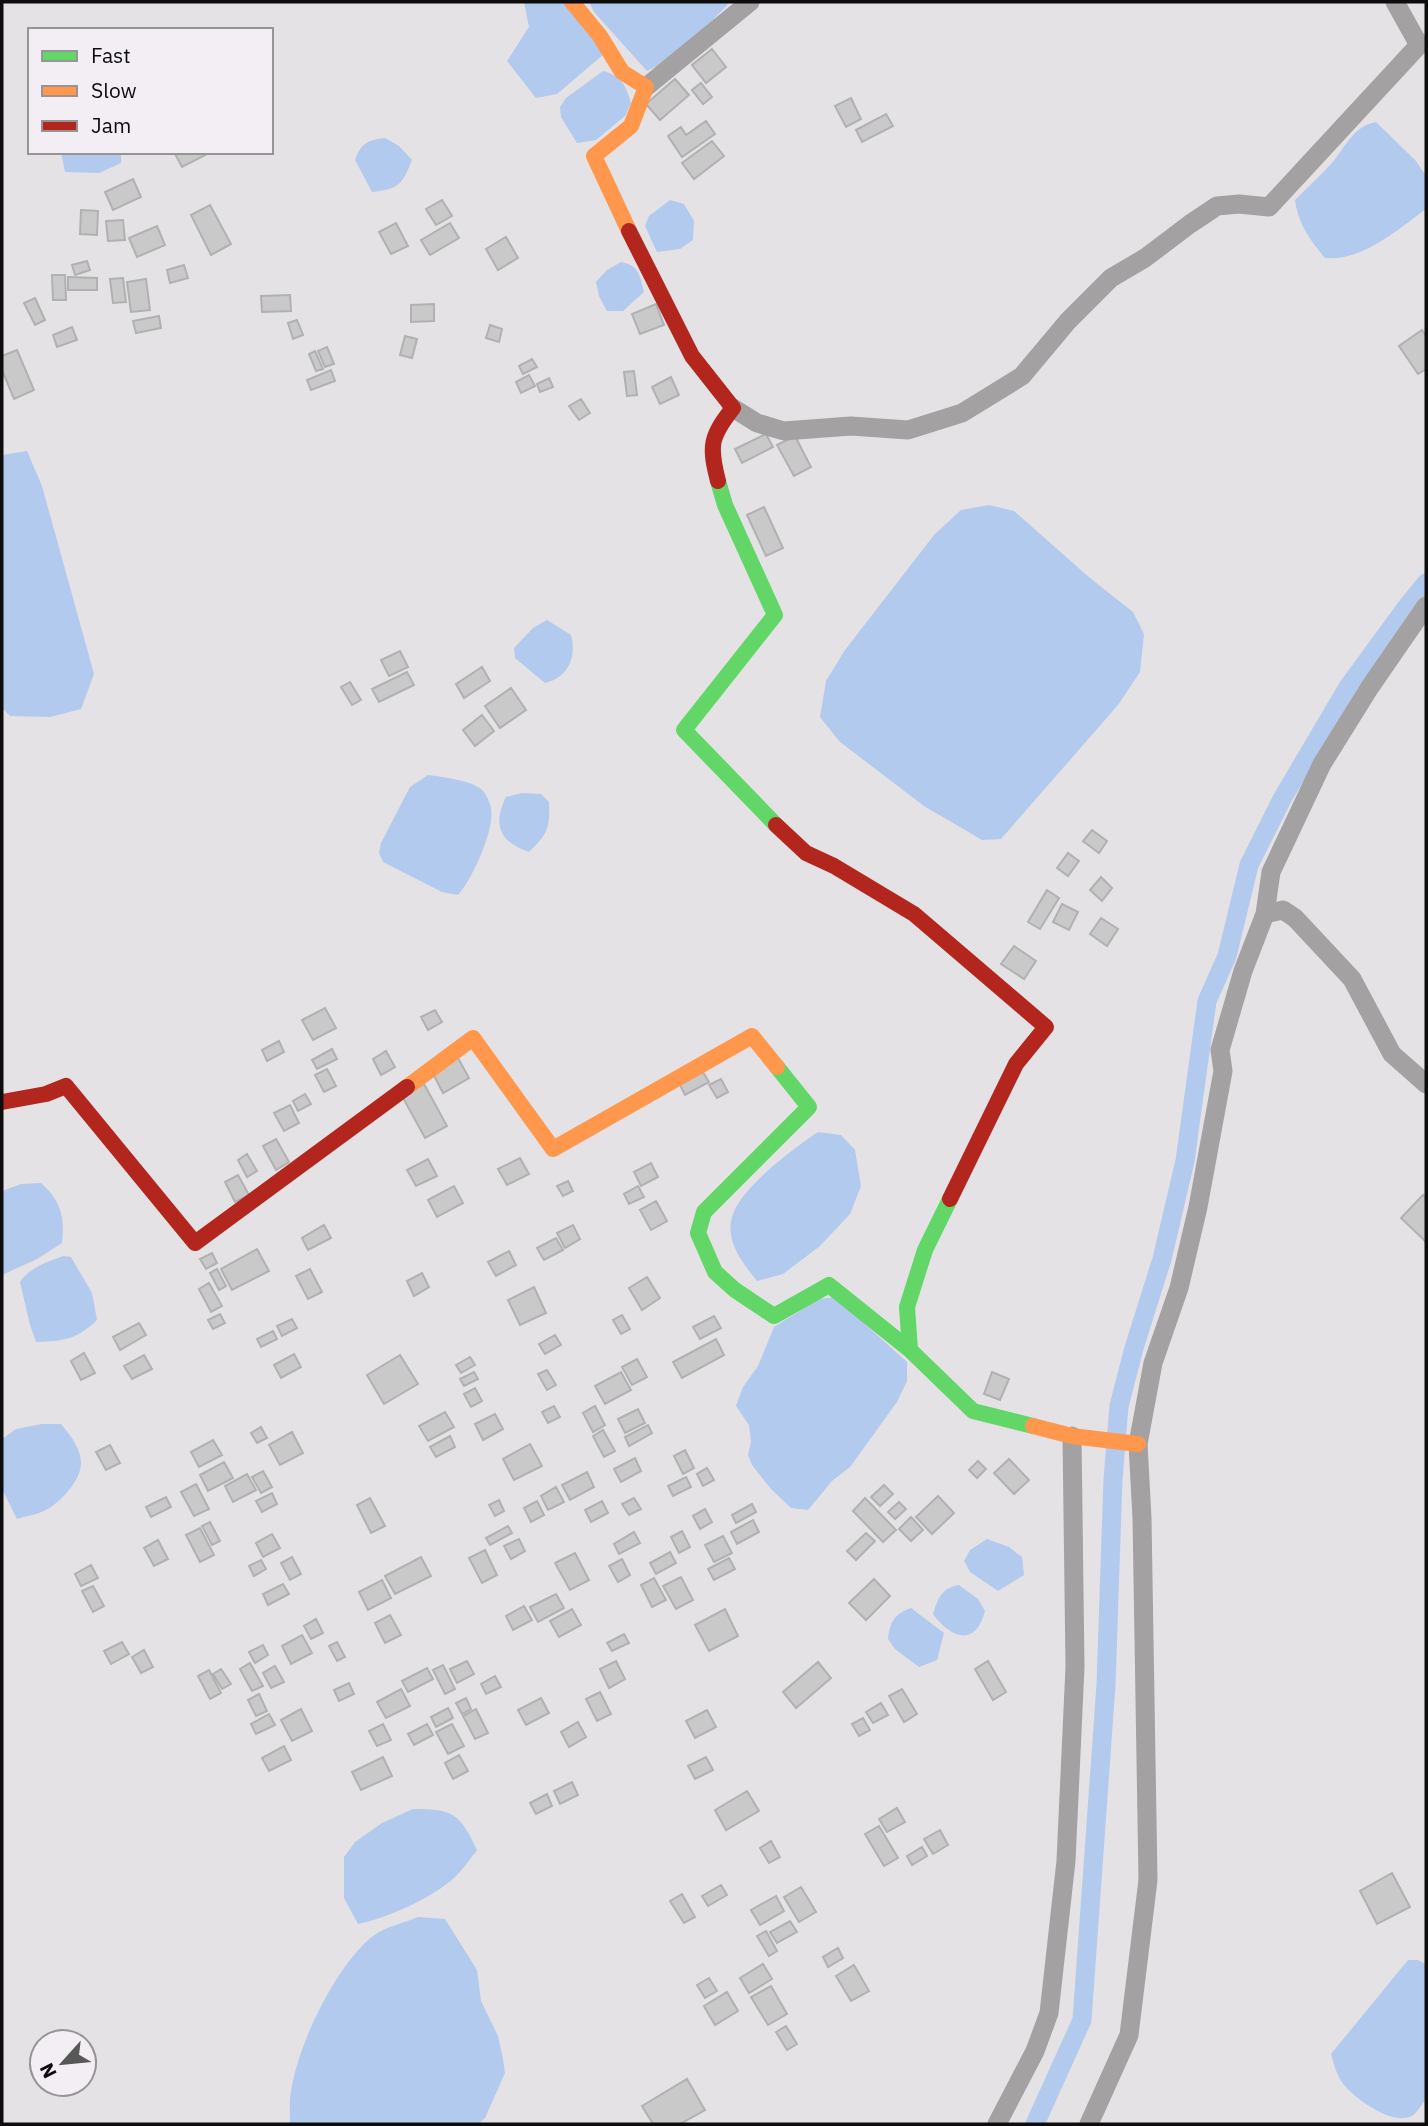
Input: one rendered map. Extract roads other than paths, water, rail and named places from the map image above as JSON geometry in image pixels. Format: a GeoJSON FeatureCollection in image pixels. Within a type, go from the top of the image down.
{"type":"FeatureCollection","features":[{"type":"Feature","properties":{"kind":"street"},"geometry":{"type":"LineString","coordinates":[[572,2],[600,36],[622,72],[646,87]]}},
{"type":"Feature","properties":{"kind":"street"},"geometry":{"type":"LineString","coordinates":[[750,2],[646,87],[631,126],[594,156],[654,285],[692,356],[733,408],[757,423],[784,431],[851,426],[908,430],[962,413],[1022,376],[1068,321],[1111,278],[1145,258],[1190,224],[1217,206],[1239,204],[1269,207],[1419,45],[1395,2]]}},
{"type":"Feature","properties":{"kind":"street"},"geometry":{"type":"LineString","coordinates":[[733,408],[718,428],[711,454],[724,505],[775,615],[684,730],[764,814],[806,853],[834,866],[914,914],[1046,1027],[1016,1064],[925,1250],[907,1307],[910,1350]]}},
{"type":"Feature","properties":{"kind":"street"},"geometry":{"type":"LineString","coordinates":[[1089,2124],[1129,2035],[1148,1880],[1143,1531],[1138,1444],[1153,1363],[1178,1288],[1198,1207],[1223,1071],[1220,1050],[1243,971],[1265,914],[1271,872],[1322,764],[1370,687],[1426,606]]}},
{"type":"Feature","properties":{"kind":"street"},"geometry":{"type":"LineString","coordinates":[[1265,914],[1283,910],[1295,918],[1352,979],[1392,1054],[1426,1084]]}},
{"type":"Feature","properties":{"kind":"street"},"geometry":{"type":"LineString","coordinates":[[2,1102],[46,1094],[66,1086],[195,1243],[473,1038],[554,1149],[752,1036],[809,1107],[704,1212],[698,1233],[715,1272],[735,1290],[774,1316],[829,1285],[910,1350],[972,1411],[1072,1436],[1138,1444]]}},
{"type":"Feature","properties":{"kind":"street"},"geometry":{"type":"LineString","coordinates":[[997,2124],[1035,2051],[1049,2013],[1063,1887],[1075,1667],[1072,1436]]}},
{"type":"Feature","properties":{"kind":"water"},"geometry":{"type":"Polygon","coordinates":[[[524,2],[565,2],[604,54],[557,94],[536,98],[507,61],[529,27],[524,2]]]}},
{"type":"Feature","properties":{"kind":"water"},"geometry":{"type":"Polygon","coordinates":[[[589,2],[730,2],[681,49],[647,71],[594,12],[589,2]]]}},
{"type":"Feature","properties":{"kind":"water"},"geometry":{"type":"Polygon","coordinates":[[[603,71],[622,82],[631,103],[625,116],[596,140],[577,143],[561,117],[560,107],[566,98],[603,71]]]}},
{"type":"Feature","properties":{"kind":"water"},"geometry":{"type":"Polygon","coordinates":[[[1376,122],[1416,161],[1426,176],[1426,209],[1366,250],[1339,258],[1325,258],[1306,231],[1295,200],[1331,164],[1355,133],[1376,122]]]}},
{"type":"Feature","properties":{"kind":"water"},"geometry":{"type":"Polygon","coordinates":[[[385,138],[399,146],[412,160],[398,184],[372,192],[355,160],[366,143],[385,138]]]}},
{"type":"Feature","properties":{"kind":"water"},"geometry":{"type":"Polygon","coordinates":[[[61,154],[121,154],[121,163],[99,173],[65,172],[61,154]]]}},
{"type":"Feature","properties":{"kind":"water"},"geometry":{"type":"Polygon","coordinates":[[[670,200],[684,204],[694,221],[693,240],[680,249],[657,252],[645,226],[649,216],[670,200]]]}},
{"type":"Feature","properties":{"kind":"water"},"geometry":{"type":"Polygon","coordinates":[[[621,262],[635,269],[640,276],[644,292],[623,311],[607,311],[599,296],[596,282],[607,270],[621,262]]]}},
{"type":"Feature","properties":{"kind":"water"},"geometry":{"type":"Polygon","coordinates":[[[27,451],[42,486],[94,674],[81,709],[50,717],[10,716],[2,708],[2,455],[27,451]]]}},
{"type":"Feature","properties":{"kind":"water"},"geometry":{"type":"Polygon","coordinates":[[[989,505],[1014,511],[1133,612],[1144,634],[1140,672],[1118,705],[1001,839],[982,840],[924,806],[840,742],[820,717],[826,681],[845,650],[934,535],[961,510],[989,505]]]}},
{"type":"Feature","properties":{"kind":"water"},"geometry":{"type":"Polygon","coordinates":[[[547,620],[571,635],[573,651],[565,671],[545,683],[515,658],[514,648],[533,628],[547,620]]]}},
{"type":"Feature","properties":{"kind":"water"},"geometry":{"type":"Polygon","coordinates":[[[428,775],[456,779],[476,786],[484,793],[491,807],[490,829],[481,854],[470,878],[458,895],[442,892],[383,862],[379,853],[381,843],[410,787],[428,775]]]}},
{"type":"Feature","properties":{"kind":"water"},"geometry":{"type":"Polygon","coordinates":[[[522,793],[541,794],[549,802],[546,830],[529,852],[505,838],[499,824],[506,797],[522,793]]]}},
{"type":"Feature","properties":{"kind":"water"},"geometry":{"type":"Polygon","coordinates":[[[818,1132],[841,1135],[855,1150],[861,1186],[850,1214],[820,1246],[783,1274],[757,1281],[733,1243],[730,1226],[732,1217],[745,1194],[756,1182],[818,1132]]]}},
{"type":"Feature","properties":{"kind":"water"},"geometry":{"type":"Polygon","coordinates":[[[41,1183],[53,1196],[60,1210],[62,1243],[37,1259],[2,1275],[2,1191],[21,1184],[41,1183]]]}},
{"type":"Feature","properties":{"kind":"water"},"geometry":{"type":"Polygon","coordinates":[[[63,1256],[71,1257],[92,1293],[97,1320],[83,1332],[69,1338],[36,1342],[20,1282],[33,1269],[63,1256]]]}},
{"type":"Feature","properties":{"kind":"water"},"geometry":{"type":"Polygon","coordinates":[[[835,1297],[907,1362],[907,1381],[897,1402],[850,1467],[832,1481],[808,1510],[791,1508],[752,1465],[748,1455],[751,1442],[749,1425],[736,1406],[743,1387],[758,1366],[774,1327],[819,1299],[835,1297]]]}},
{"type":"Feature","properties":{"kind":"water"},"geometry":{"type":"Polygon","coordinates":[[[61,1424],[77,1447],[81,1457],[80,1470],[68,1491],[50,1508],[17,1519],[2,1489],[2,1439],[16,1429],[61,1424]]]}},
{"type":"Feature","properties":{"kind":"water"},"geometry":{"type":"Polygon","coordinates":[[[987,1539],[1009,1547],[1022,1557],[1024,1575],[998,1591],[970,1572],[964,1561],[970,1550],[987,1539]]]}},
{"type":"Feature","properties":{"kind":"water"},"geometry":{"type":"Polygon","coordinates":[[[959,1585],[978,1599],[985,1611],[976,1630],[962,1635],[947,1629],[933,1614],[944,1592],[959,1585]]]}},
{"type":"Feature","properties":{"kind":"water"},"geometry":{"type":"Polygon","coordinates":[[[911,1608],[944,1633],[937,1660],[919,1667],[895,1649],[888,1639],[894,1619],[911,1608]]]}},
{"type":"Feature","properties":{"kind":"water"},"geometry":{"type":"Polygon","coordinates":[[[413,1809],[438,1810],[454,1816],[466,1828],[477,1850],[456,1876],[436,1892],[396,1912],[358,1924],[344,1898],[344,1857],[355,1842],[382,1823],[413,1809]]]}},
{"type":"Feature","properties":{"kind":"water"},"geometry":{"type":"Polygon","coordinates":[[[418,1917],[445,1919],[477,1970],[481,2001],[498,2036],[505,2073],[485,2118],[478,2124],[290,2124],[290,2096],[301,2052],[332,1986],[345,1966],[373,1936],[418,1917]]]}},
{"type":"Feature","properties":{"kind":"water"},"geometry":{"type":"Polygon","coordinates":[[[1408,1960],[1418,1960],[1426,1964],[1426,2099],[1414,2115],[1404,2118],[1375,2110],[1350,2091],[1339,2078],[1331,2054],[1408,1960]]]}},
{"type":"Feature","properties":{"kind":"waterway"},"geometry":{"type":"LineString","coordinates":[[1035,2124],[1082,2020],[1106,1685],[1113,1479],[1119,1406],[1162,1259],[1185,1161],[1207,1001],[1227,956],[1249,865],[1282,799],[1348,687],[1426,583]]}}]}
